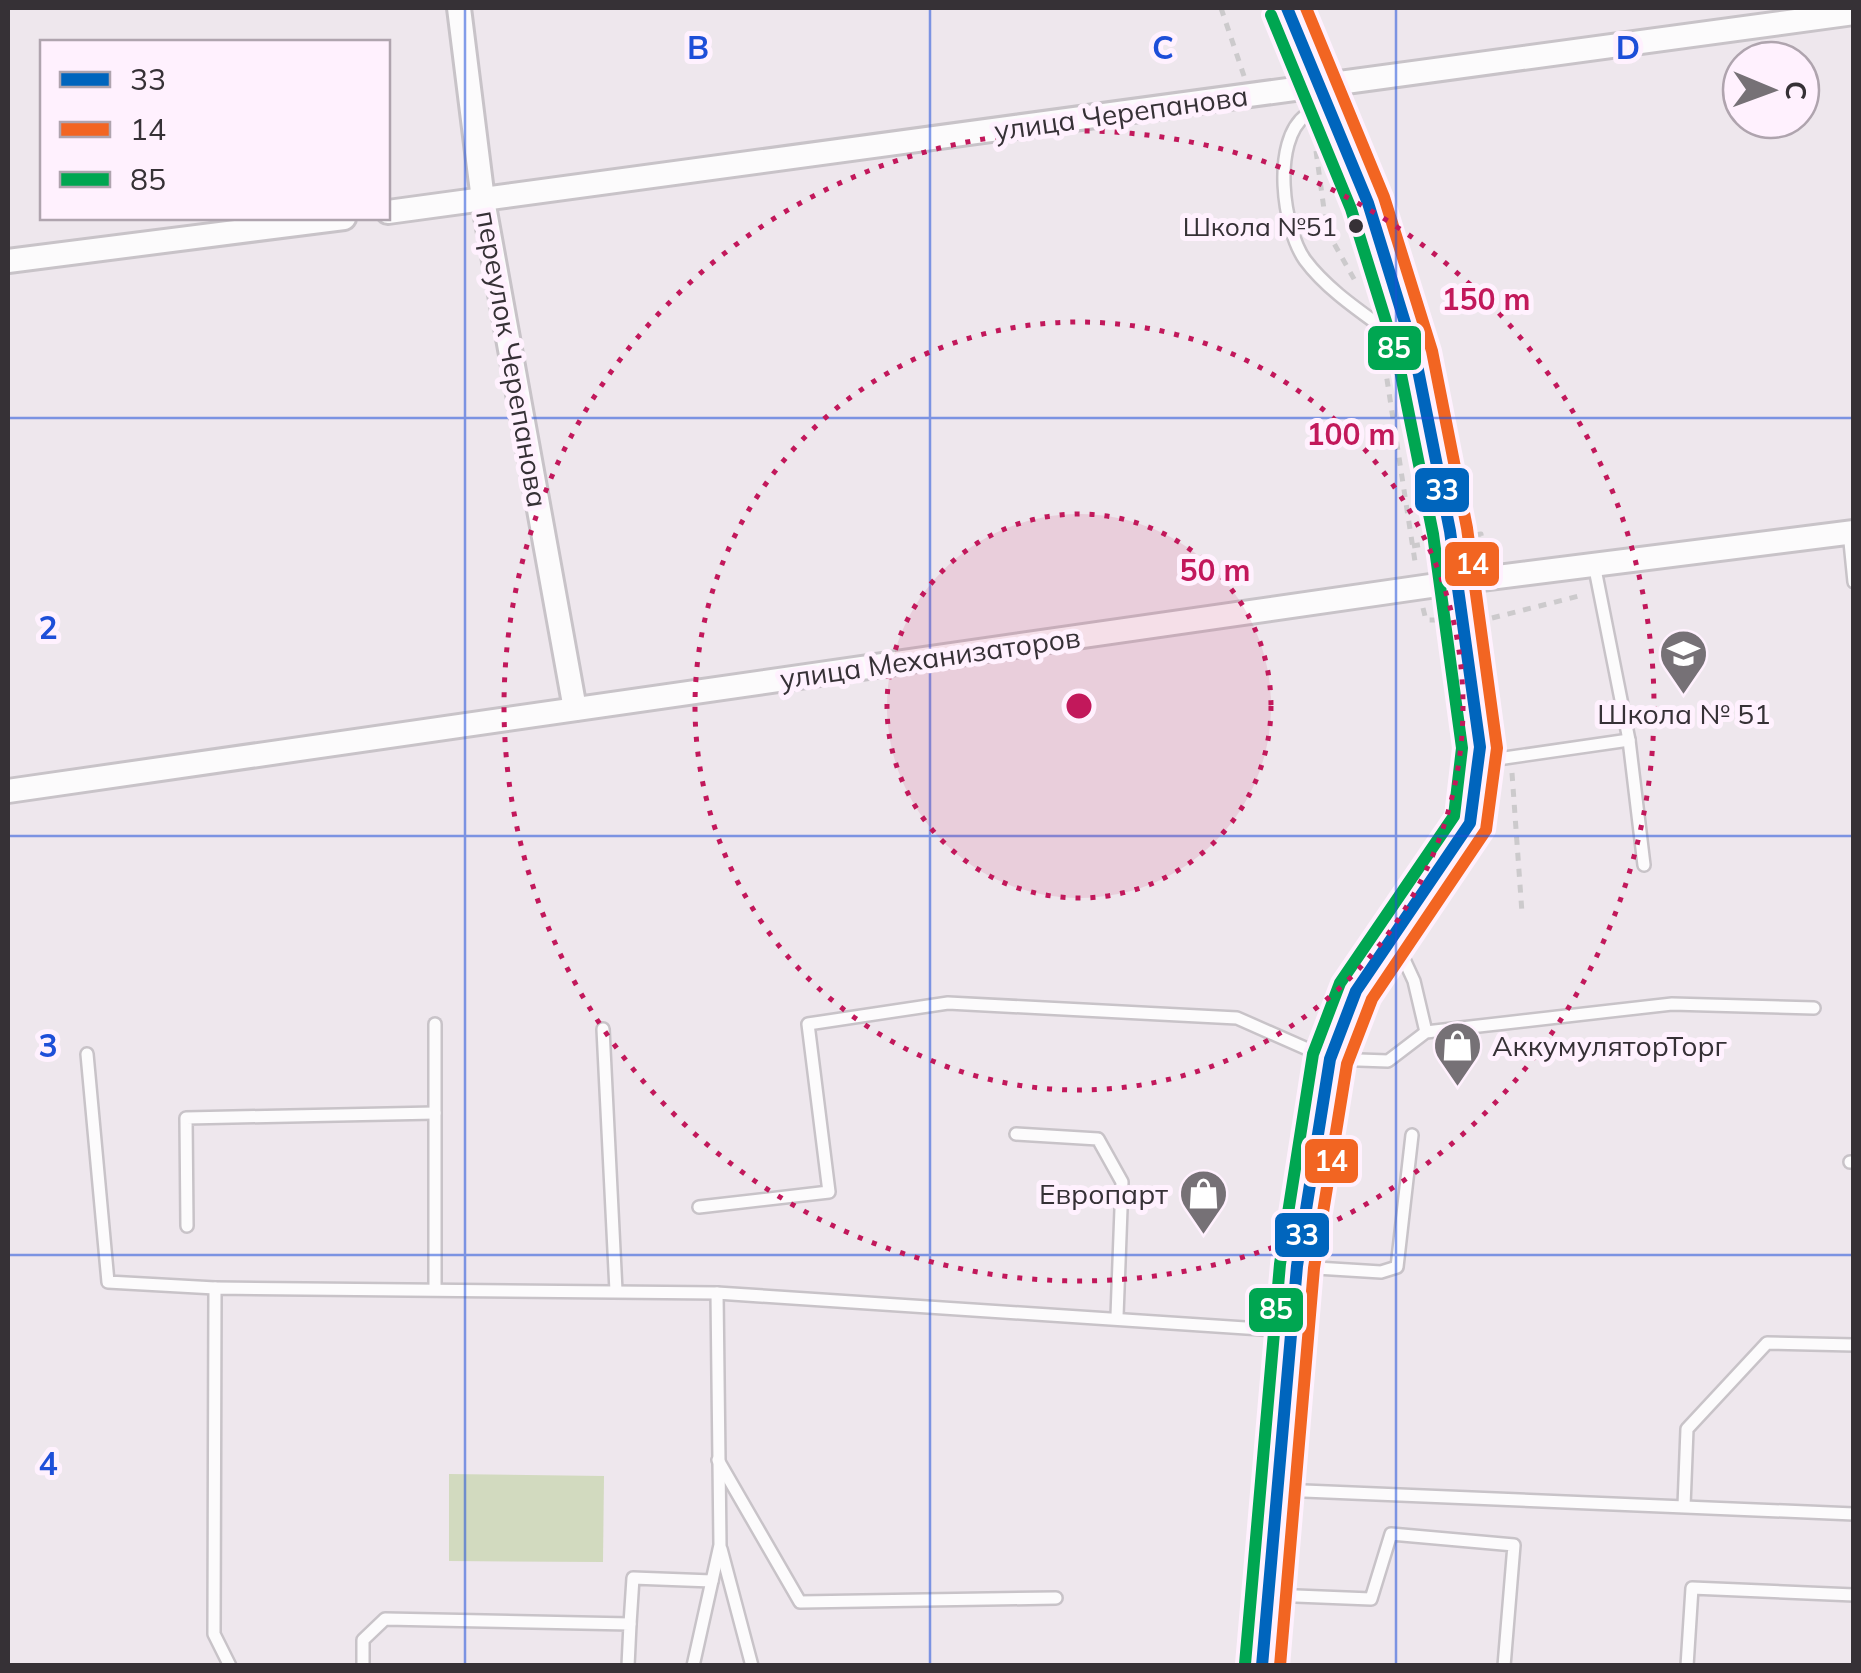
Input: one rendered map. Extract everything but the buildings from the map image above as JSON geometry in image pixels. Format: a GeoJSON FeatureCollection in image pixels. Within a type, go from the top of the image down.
{"type":"FeatureCollection","features":[{"type":"Feature","properties":{"kind":"street","name":"переулок Черепанова"},"geometry":{"type":"LineString","coordinates":[[459,8],[483,200],[574,709]]}},
{"type":"Feature","properties":{"kind":"street"},"geometry":{"type":"LineString","coordinates":[[1262,1666],[1297,1266],[1330,1059],[1342,1018],[1392,934],[1470,822],[1478,797],[1480,762],[1474,674],[1415,353],[1391,267],[1287,8]]}},
{"type":"Feature","properties":{"kind":"street","name":"улица Черепанова"},"geometry":{"type":"LineString","coordinates":[[390,212],[1324,97],[1854,13]]}},
{"type":"Feature","properties":{"kind":"street"},"geometry":{"type":"LineString","coordinates":[[8,261],[328,220]]}},
{"type":"Feature","properties":{"kind":"street","name":"улица Механизаторов"},"geometry":{"type":"LineString","coordinates":[[8,791],[1458,582],[1851,532]]}},
{"type":"Feature","properties":{"kind":"lane"},"geometry":{"type":"LineString","coordinates":[[1324,97],[1291,133],[1283,174],[1288,213],[1303,258],[1415,353]]}},
{"type":"Feature","properties":{"kind":"lane"},"geometry":{"type":"LineString","coordinates":[[1851,532],[1854,582]]}},
{"type":"Feature","properties":{"kind":"lane"},"geometry":{"type":"LineString","coordinates":[[1594,564],[1629,740],[1644,865]]}},
{"type":"Feature","properties":{"kind":"lane"},"geometry":{"type":"LineString","coordinates":[[1480,762],[1629,740]]}},
{"type":"Feature","properties":{"kind":"lane"},"geometry":{"type":"LineString","coordinates":[[1392,934],[1414,982],[1426,1032]]}},
{"type":"Feature","properties":{"kind":"lane"},"geometry":{"type":"LineString","coordinates":[[699,1207],[828,1192],[808,1024],[948,1003],[1237,1018],[1330,1059],[1388,1062],[1426,1032],[1672,1004],[1814,1008]]}},
{"type":"Feature","properties":{"kind":"lane"},"geometry":{"type":"LineString","coordinates":[[434,1287],[435,1024]]}},
{"type":"Feature","properties":{"kind":"lane"},"geometry":{"type":"LineString","coordinates":[[603,1029],[616,1291]]}},
{"type":"Feature","properties":{"kind":"lane"},"geometry":{"type":"LineString","coordinates":[[87,1054],[108,1282],[215,1288],[434,1287],[718,1293],[1290,1330]]}},
{"type":"Feature","properties":{"kind":"lane"},"geometry":{"type":"LineString","coordinates":[[187,1226],[186,1118],[435,1113]]}},
{"type":"Feature","properties":{"kind":"lane"},"geometry":{"type":"LineString","coordinates":[[1016,1134],[1098,1139],[1122,1182],[1118,1316]]}},
{"type":"Feature","properties":{"kind":"lane"},"geometry":{"type":"LineString","coordinates":[[1297,1266],[1381,1272],[1397,1267],[1412,1135]]}},
{"type":"Feature","properties":{"kind":"lane"},"geometry":{"type":"LineString","coordinates":[[215,1288],[214,1634],[230,1666]]}},
{"type":"Feature","properties":{"kind":"lane"},"geometry":{"type":"LineString","coordinates":[[718,1293],[720,1545],[752,1666]]}},
{"type":"Feature","properties":{"kind":"lane"},"geometry":{"type":"LineString","coordinates":[[1684,1506],[1687,1429],[1767,1343],[1854,1344]]}},
{"type":"Feature","properties":{"kind":"lane"},"geometry":{"type":"LineString","coordinates":[[718,1460],[800,1602],[1056,1598]]}},
{"type":"Feature","properties":{"kind":"lane"},"geometry":{"type":"LineString","coordinates":[[1276,1490],[1854,1514]]}},
{"type":"Feature","properties":{"kind":"lane"},"geometry":{"type":"LineString","coordinates":[[1267,1594],[1372,1599],[1391,1534],[1514,1544],[1504,1666]]}},
{"type":"Feature","properties":{"kind":"lane"},"geometry":{"type":"LineString","coordinates":[[693,1666],[720,1545]]}},
{"type":"Feature","properties":{"kind":"lane"},"geometry":{"type":"LineString","coordinates":[[628,1666],[632,1578],[712,1580]]}},
{"type":"Feature","properties":{"kind":"lane"},"geometry":{"type":"LineString","coordinates":[[1687,1666],[1692,1588],[1854,1595]]}},
{"type":"Feature","properties":{"kind":"lane"},"geometry":{"type":"LineString","coordinates":[[363,1666],[363,1640],[385,1619],[630,1624]]}},
{"type":"Feature","properties":{"kind":"path"},"geometry":{"type":"LineString","coordinates":[[1492,618],[1600,591]]}},
{"type":"Feature","properties":{"kind":"green space"},"geometry":{"type":"Polygon","coordinates":[[[449,1474],[604,1476],[603,1562],[449,1561],[449,1474]]]}},
{"type":"Feature","properties":{"kind":"transit line","name":"33"},"geometry":{"type":"LineString","coordinates":[[1262,1666],[1297,1266],[1330,1059],[1356,991],[1470,823],[1480,747],[1450,531],[1415,355],[1368,203],[1287,8]]}},
{"type":"Feature","properties":{"kind":"transit line","name":"14"},"geometry":{"type":"LineString","coordinates":[[1280,1666],[1314,1268],[1347,1064],[1372,999],[1486,830],[1497,748],[1467,528],[1432,351],[1384,197],[1306,8]]}},
{"type":"Feature","properties":{"kind":"transit line","name":"85"},"geometry":{"type":"LineString","coordinates":[[1245,1664],[1280,1264],[1313,1054],[1340,983],[1454,816],[1462,748],[1433,534],[1398,360],[1351,209],[1271,15]]}},
{"type":"Feature","properties":{"kind":"place","name":"Школа №51"},"geometry":{"type":"Point","coordinates":[1356,226]}},
{"type":"Feature","properties":{"kind":"place","name":"Школа № 51"},"geometry":{"type":"Point","coordinates":[1684,696]}},
{"type":"Feature","properties":{"kind":"place","name":"АккумуляторТорг"},"geometry":{"type":"Point","coordinates":[1457,1088]}},
{"type":"Feature","properties":{"kind":"place","name":"Европарт"},"geometry":{"type":"Point","coordinates":[1203,1236]}}]}
